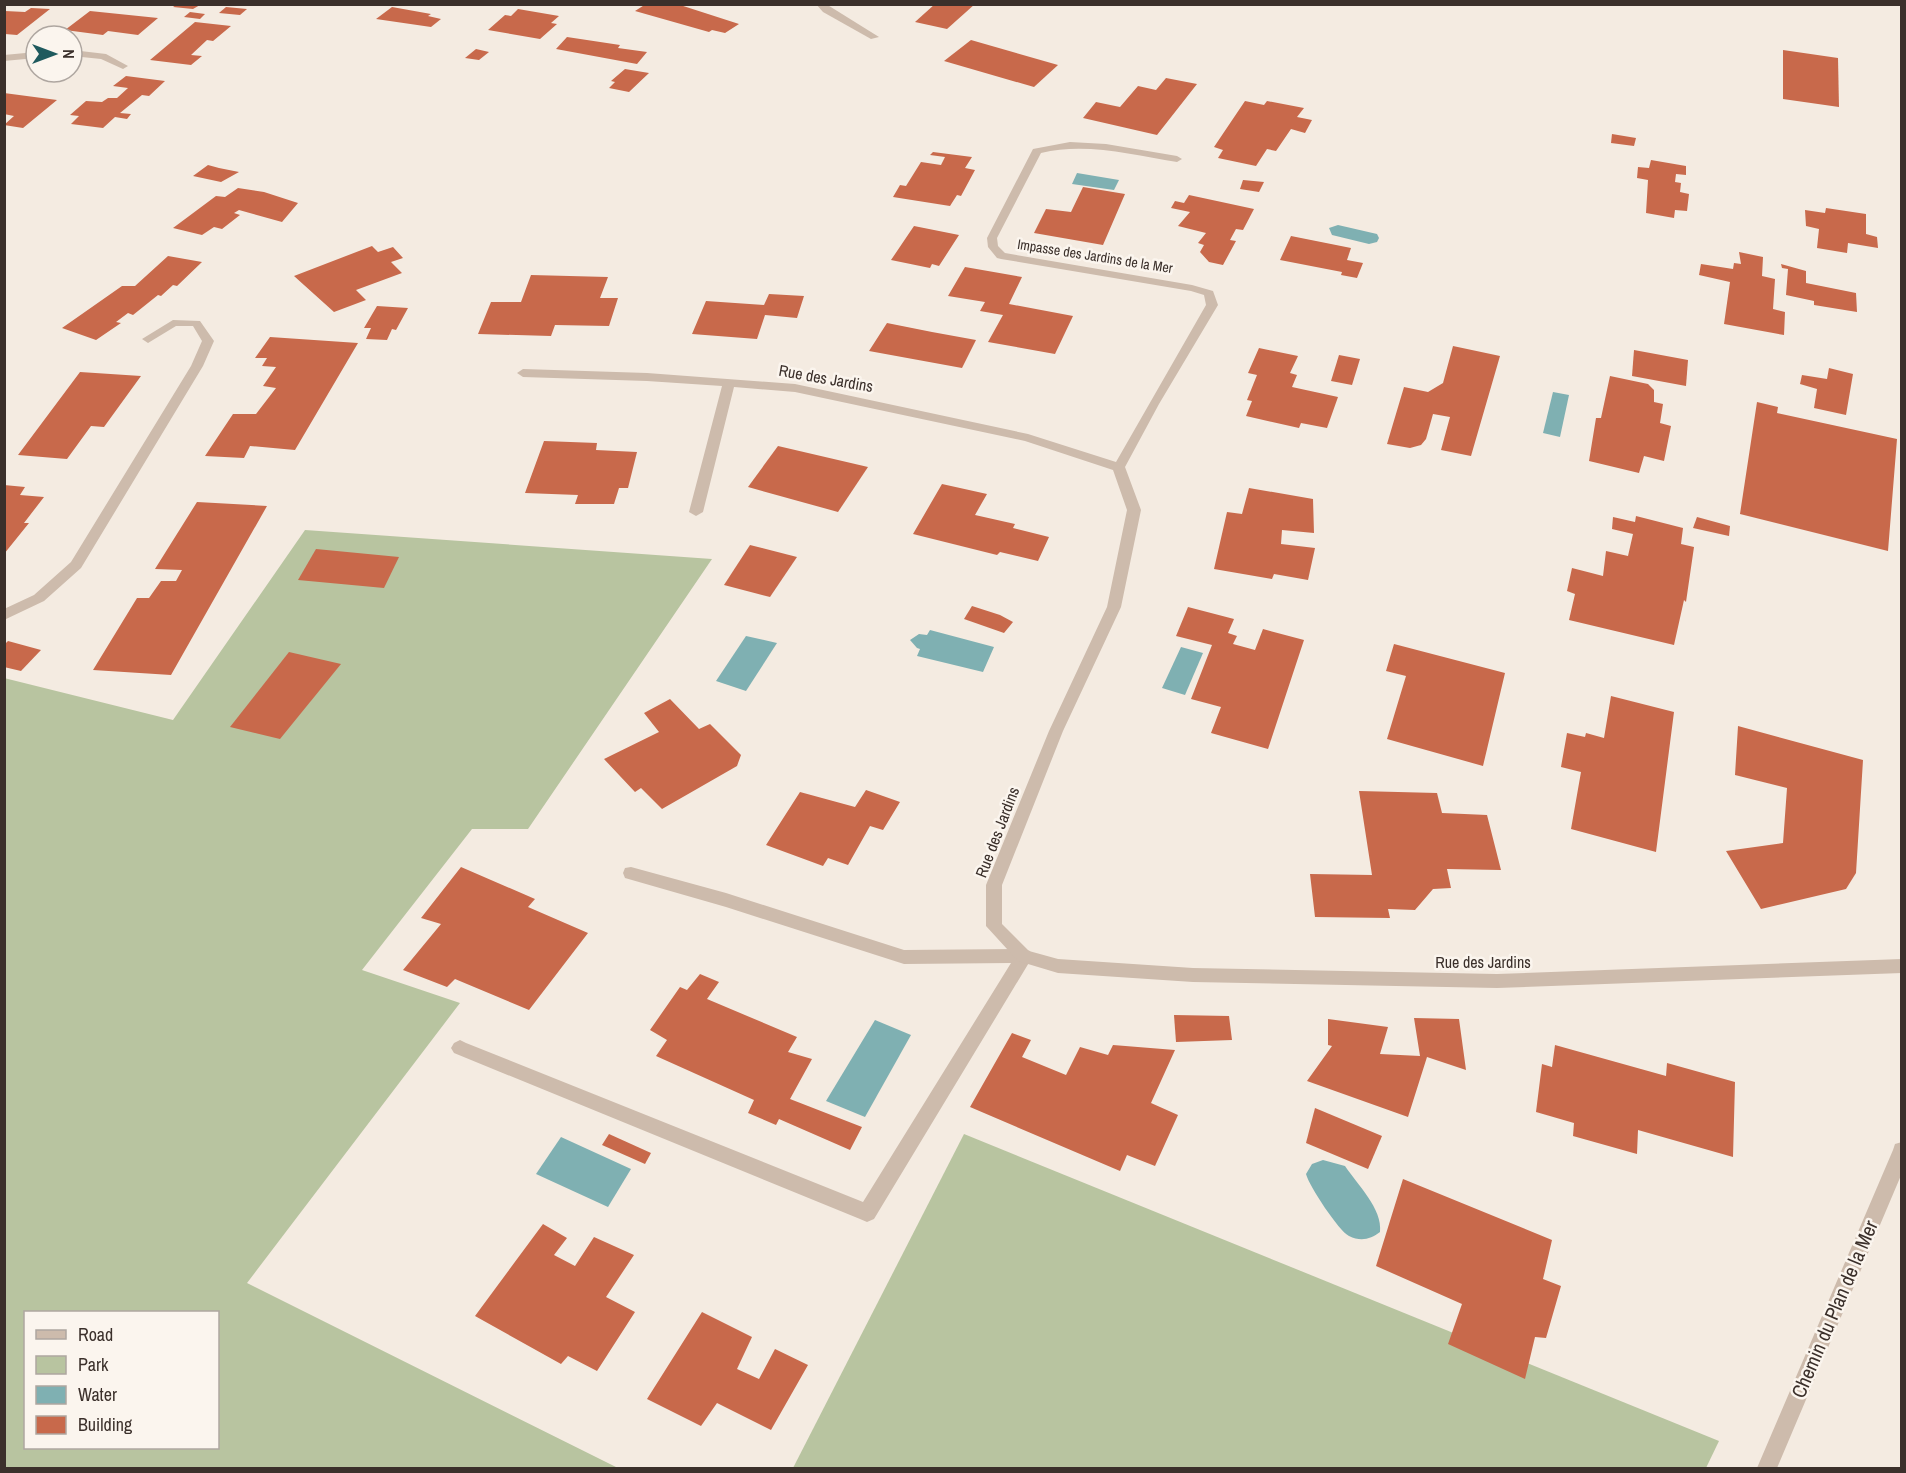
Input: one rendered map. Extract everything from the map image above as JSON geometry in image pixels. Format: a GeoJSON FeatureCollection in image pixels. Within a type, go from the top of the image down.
{"type":"FeatureCollection","features":[{"type":"Feature","properties":{"kind":"street"},"geometry":{"type":"LineString","coordinates":[[820,4],[826,10],[874,37]]}},
{"type":"Feature","properties":{"kind":"street"},"geometry":{"type":"LineString","coordinates":[[84,54],[103,56],[123,66]]}},
{"type":"Feature","properties":{"kind":"street"},"geometry":{"type":"LineString","coordinates":[[4,58],[24,56]]}},
{"type":"Feature","properties":{"kind":"street","name":"Impasse des Jardins de la Mer"},"geometry":{"type":"LineString","coordinates":[[1119,466],[1212,305],[1209,293],[1192,288],[1001,256],[993,248],[992,238],[1037,151],[1050,146],[1077,145],[1177,159]]}},
{"type":"Feature","properties":{"kind":"street"},"geometry":{"type":"LineString","coordinates":[[4,615],[39,598],[76,565],[197,366],[208,341],[196,323],[173,323],[148,339]]}},
{"type":"Feature","properties":{"kind":"street","name":"Rue des Jardins"},"geometry":{"type":"LineString","coordinates":[[523,373],[795,388],[1028,438],[1119,466],[1134,510],[1114,607],[1056,731],[994,885],[994,926],[1024,956],[1058,966],[1193,975],[1497,981],[1902,966]]}},
{"type":"Feature","properties":{"kind":"street"},"geometry":{"type":"LineString","coordinates":[[696,512],[729,383]]}},
{"type":"Feature","properties":{"kind":"street"},"geometry":{"type":"LineString","coordinates":[[631,873],[904,957],[1024,956]]}},
{"type":"Feature","properties":{"kind":"street"},"geometry":{"type":"LineString","coordinates":[[460,1048],[867,1213],[1024,956]]}},
{"type":"Feature","properties":{"kind":"street","name":"Chemin du Plan de la Mer"},"geometry":{"type":"LineString","coordinates":[[1767,1468],[1899,1162]]}},
{"type":"Feature","properties":{"kind":"green space"},"geometry":{"type":"Polygon","coordinates":[[[305,530],[712,559],[528,829],[472,829],[362,970],[460,1003],[247,1283],[618,1468],[5,1468],[4,678],[173,720],[305,530]]]}},
{"type":"Feature","properties":{"kind":"green space"},"geometry":{"type":"Polygon","coordinates":[[[964,1134],[1719,1441],[1706,1468],[793,1468],[964,1134]]]}},
{"type":"Feature","properties":{"kind":"water"},"geometry":{"type":"Polygon","coordinates":[[[1077,173],[1119,180],[1114,190],[1072,184],[1077,173]]]}},
{"type":"Feature","properties":{"kind":"water"},"geometry":{"type":"Polygon","coordinates":[[[1338,225],[1377,234],[1379,238],[1377,242],[1369,244],[1332,235],[1329,228],[1338,225]]]}},
{"type":"Feature","properties":{"kind":"water"},"geometry":{"type":"Polygon","coordinates":[[[1553,392],[1569,395],[1560,437],[1543,433],[1553,392]]]}},
{"type":"Feature","properties":{"kind":"water"},"geometry":{"type":"Polygon","coordinates":[[[930,630],[994,647],[983,672],[917,656],[920,649],[910,640],[919,634],[927,635],[930,630]]]}},
{"type":"Feature","properties":{"kind":"water"},"geometry":{"type":"Polygon","coordinates":[[[746,636],[777,643],[746,691],[716,681],[746,636]]]}},
{"type":"Feature","properties":{"kind":"water"},"geometry":{"type":"Polygon","coordinates":[[[1181,647],[1203,653],[1185,695],[1162,688],[1181,647]]]}},
{"type":"Feature","properties":{"kind":"water"},"geometry":{"type":"Polygon","coordinates":[[[875,1020],[911,1035],[865,1117],[826,1101],[875,1020]]]}},
{"type":"Feature","properties":{"kind":"water"},"geometry":{"type":"Polygon","coordinates":[[[561,1137],[631,1169],[608,1207],[536,1174],[561,1137]]]}},
{"type":"Feature","properties":{"kind":"water"},"geometry":{"type":"Polygon","coordinates":[[[1323,1160],[1345,1166],[1373,1206],[1380,1223],[1380,1232],[1369,1238],[1358,1239],[1349,1236],[1338,1226],[1318,1198],[1306,1174],[1312,1164],[1323,1160]]]}},
{"type":"Feature","properties":{"kind":"building"},"geometry":{"type":"Polygon","coordinates":[[[646,4],[677,4],[739,24],[725,33],[712,30],[709,32],[635,11],[646,4]]]}},
{"type":"Feature","properties":{"kind":"building"},"geometry":{"type":"Polygon","coordinates":[[[935,4],[975,4],[947,29],[915,22],[935,4]]]}},
{"type":"Feature","properties":{"kind":"building"},"geometry":{"type":"Polygon","coordinates":[[[200,5],[193,9],[173,7],[200,5]]]}},
{"type":"Feature","properties":{"kind":"building"},"geometry":{"type":"Polygon","coordinates":[[[226,7],[247,9],[240,15],[219,13],[226,7]]]}},
{"type":"Feature","properties":{"kind":"building"},"geometry":{"type":"Polygon","coordinates":[[[392,7],[431,14],[428,16],[441,19],[431,27],[376,19],[392,7]]]}},
{"type":"Feature","properties":{"kind":"building"},"geometry":{"type":"Polygon","coordinates":[[[31,8],[50,9],[31,24],[24,24],[24,29],[17,35],[5,34],[5,11],[25,12],[31,8]]]}},
{"type":"Feature","properties":{"kind":"building"},"geometry":{"type":"Polygon","coordinates":[[[518,9],[559,16],[551,23],[557,24],[540,39],[488,30],[505,15],[511,16],[518,9]]]}},
{"type":"Feature","properties":{"kind":"building"},"geometry":{"type":"Polygon","coordinates":[[[90,11],[158,18],[138,35],[108,31],[103,35],[84,32],[84,24],[73,24],[90,11]]]}},
{"type":"Feature","properties":{"kind":"building"},"geometry":{"type":"Polygon","coordinates":[[[190,12],[205,14],[200,19],[184,17],[190,12]]]}},
{"type":"Feature","properties":{"kind":"building"},"geometry":{"type":"Polygon","coordinates":[[[195,22],[231,26],[213,41],[207,40],[191,55],[202,56],[191,65],[150,60],[195,22]]]}},
{"type":"Feature","properties":{"kind":"building"},"geometry":{"type":"Polygon","coordinates":[[[567,37],[620,45],[618,48],[647,52],[637,64],[556,49],[567,37]]]}},
{"type":"Feature","properties":{"kind":"building"},"geometry":{"type":"Polygon","coordinates":[[[971,40],[1058,65],[1034,87],[944,61],[971,40]]]}},
{"type":"Feature","properties":{"kind":"building"},"geometry":{"type":"Polygon","coordinates":[[[476,49],[489,52],[479,60],[465,58],[476,49]]]}},
{"type":"Feature","properties":{"kind":"building"},"geometry":{"type":"Polygon","coordinates":[[[1783,50],[1838,58],[1839,107],[1783,99],[1783,50]]]}},
{"type":"Feature","properties":{"kind":"building"},"geometry":{"type":"Polygon","coordinates":[[[625,69],[649,73],[629,92],[609,88],[615,82],[611,81],[625,69]]]}},
{"type":"Feature","properties":{"kind":"building"},"geometry":{"type":"Polygon","coordinates":[[[126,76],[165,81],[149,96],[142,95],[120,113],[131,114],[127,119],[115,117],[103,128],[71,124],[79,116],[70,115],[86,101],[102,102],[108,98],[117,98],[128,88],[113,86],[126,76]]]}},
{"type":"Feature","properties":{"kind":"building"},"geometry":{"type":"Polygon","coordinates":[[[1166,78],[1197,84],[1157,135],[1083,118],[1096,102],[1120,107],[1138,86],[1156,90],[1166,78]]]}},
{"type":"Feature","properties":{"kind":"building"},"geometry":{"type":"Polygon","coordinates":[[[4,93],[57,100],[23,128],[4,125],[14,116],[4,114],[4,93]]]}},
{"type":"Feature","properties":{"kind":"building"},"geometry":{"type":"Polygon","coordinates":[[[1245,101],[1264,105],[1267,101],[1304,108],[1297,117],[1312,120],[1305,133],[1291,129],[1276,151],[1267,149],[1256,166],[1218,158],[1223,150],[1214,147],[1245,101]]]}},
{"type":"Feature","properties":{"kind":"building"},"geometry":{"type":"Polygon","coordinates":[[[1612,134],[1636,138],[1634,146],[1611,143],[1612,134]]]}},
{"type":"Feature","properties":{"kind":"building"},"geometry":{"type":"Polygon","coordinates":[[[933,152],[972,157],[965,168],[975,170],[961,196],[957,195],[950,206],[893,197],[900,185],[906,186],[921,162],[941,165],[945,157],[930,155],[933,152]]]}},
{"type":"Feature","properties":{"kind":"building"},"geometry":{"type":"Polygon","coordinates":[[[1651,160],[1686,166],[1686,175],[1676,174],[1675,182],[1681,183],[1680,192],[1689,194],[1687,211],[1675,210],[1674,218],[1646,213],[1648,180],[1637,178],[1638,167],[1649,168],[1651,160]]]}},
{"type":"Feature","properties":{"kind":"building"},"geometry":{"type":"Polygon","coordinates":[[[208,165],[239,172],[221,182],[193,176],[208,165]]]}},
{"type":"Feature","properties":{"kind":"building"},"geometry":{"type":"Polygon","coordinates":[[[1243,180],[1264,182],[1259,192],[1240,189],[1243,180]]]}},
{"type":"Feature","properties":{"kind":"building"},"geometry":{"type":"Polygon","coordinates":[[[1083,187],[1125,194],[1103,245],[1034,233],[1046,209],[1071,212],[1083,187]]]}},
{"type":"Feature","properties":{"kind":"building"},"geometry":{"type":"Polygon","coordinates":[[[238,188],[264,192],[298,203],[282,222],[239,210],[234,213],[240,215],[222,229],[214,227],[202,235],[173,228],[216,196],[225,197],[238,188]]]}},
{"type":"Feature","properties":{"kind":"building"},"geometry":{"type":"Polygon","coordinates":[[[1189,195],[1254,209],[1243,230],[1236,229],[1230,240],[1236,241],[1223,265],[1209,262],[1200,252],[1204,245],[1198,243],[1206,233],[1178,226],[1190,212],[1171,208],[1175,201],[1184,203],[1189,195]]]}},
{"type":"Feature","properties":{"kind":"building"},"geometry":{"type":"Polygon","coordinates":[[[1826,208],[1866,214],[1866,234],[1877,237],[1878,248],[1848,243],[1847,253],[1817,248],[1819,229],[1806,226],[1805,210],[1825,213],[1826,208]]]}},
{"type":"Feature","properties":{"kind":"building"},"geometry":{"type":"Polygon","coordinates":[[[914,226],[959,235],[939,266],[932,264],[930,268],[891,260],[914,226]]]}},
{"type":"Feature","properties":{"kind":"building"},"geometry":{"type":"Polygon","coordinates":[[[1291,236],[1351,248],[1347,260],[1363,263],[1357,278],[1341,275],[1342,272],[1280,260],[1291,236]]]}},
{"type":"Feature","properties":{"kind":"building"},"geometry":{"type":"Polygon","coordinates":[[[372,246],[378,252],[393,247],[403,258],[391,262],[402,273],[356,290],[366,300],[334,312],[294,276],[372,246]]]}},
{"type":"Feature","properties":{"kind":"building"},"geometry":{"type":"Polygon","coordinates":[[[1739,252],[1763,257],[1762,276],[1775,279],[1773,309],[1785,312],[1784,335],[1724,324],[1730,282],[1699,275],[1701,264],[1733,269],[1734,263],[1741,264],[1739,252]]]}},
{"type":"Feature","properties":{"kind":"building"},"geometry":{"type":"Polygon","coordinates":[[[168,256],[202,262],[177,286],[173,285],[133,315],[128,313],[116,322],[121,323],[96,340],[62,328],[122,286],[135,286],[168,256]]]}},
{"type":"Feature","properties":{"kind":"building"},"geometry":{"type":"Polygon","coordinates":[[[1781,264],[1806,271],[1806,283],[1856,293],[1857,312],[1814,305],[1814,301],[1786,295],[1788,269],[1782,268],[1781,264]]]}},
{"type":"Feature","properties":{"kind":"building"},"geometry":{"type":"Polygon","coordinates":[[[965,267],[1022,277],[1009,304],[1073,316],[1055,354],[988,342],[1003,315],[980,311],[985,302],[948,296],[965,267]]]}},
{"type":"Feature","properties":{"kind":"building"},"geometry":{"type":"Polygon","coordinates":[[[531,275],[608,277],[600,298],[618,298],[609,326],[555,325],[551,336],[478,334],[491,302],[521,302],[531,275]]]}},
{"type":"Feature","properties":{"kind":"building"},"geometry":{"type":"Polygon","coordinates":[[[769,294],[804,296],[797,318],[765,315],[757,339],[692,334],[706,301],[764,305],[769,294]]]}},
{"type":"Feature","properties":{"kind":"building"},"geometry":{"type":"Polygon","coordinates":[[[377,306],[408,308],[396,330],[392,329],[387,340],[366,339],[371,328],[364,328],[377,306]]]}},
{"type":"Feature","properties":{"kind":"building"},"geometry":{"type":"Polygon","coordinates":[[[887,323],[976,340],[962,368],[869,351],[887,323]]]}},
{"type":"Feature","properties":{"kind":"building"},"geometry":{"type":"Polygon","coordinates":[[[270,337],[358,343],[295,450],[250,446],[244,458],[205,456],[233,414],[256,414],[276,388],[263,386],[276,367],[262,366],[267,358],[255,358],[270,337]]]}},
{"type":"Feature","properties":{"kind":"building"},"geometry":{"type":"Polygon","coordinates":[[[1453,346],[1500,356],[1471,456],[1441,450],[1450,417],[1433,414],[1426,439],[1421,445],[1410,448],[1387,444],[1404,387],[1428,392],[1443,383],[1453,346]]]}},
{"type":"Feature","properties":{"kind":"building"},"geometry":{"type":"Polygon","coordinates":[[[1259,348],[1298,356],[1290,373],[1297,375],[1292,387],[1338,397],[1327,428],[1301,423],[1299,428],[1246,416],[1252,401],[1247,400],[1257,375],[1248,373],[1259,348]]]}},
{"type":"Feature","properties":{"kind":"building"},"geometry":{"type":"Polygon","coordinates":[[[1634,350],[1688,360],[1686,386],[1632,376],[1634,350]]]}},
{"type":"Feature","properties":{"kind":"building"},"geometry":{"type":"Polygon","coordinates":[[[1339,355],[1360,359],[1352,385],[1331,381],[1339,355]]]}},
{"type":"Feature","properties":{"kind":"building"},"geometry":{"type":"Polygon","coordinates":[[[1829,368],[1853,374],[1846,415],[1814,408],[1817,389],[1800,384],[1802,375],[1827,379],[1829,368]]]}},
{"type":"Feature","properties":{"kind":"building"},"geometry":{"type":"Polygon","coordinates":[[[80,372],[141,376],[104,427],[91,426],[67,459],[18,455],[80,372]]]}},
{"type":"Feature","properties":{"kind":"building"},"geometry":{"type":"Polygon","coordinates":[[[1610,376],[1648,384],[1654,390],[1654,402],[1663,404],[1660,423],[1671,426],[1664,461],[1644,456],[1639,473],[1589,461],[1596,418],[1601,418],[1610,376]]]}},
{"type":"Feature","properties":{"kind":"building"},"geometry":{"type":"Polygon","coordinates":[[[1757,402],[1778,407],[1777,413],[1897,439],[1888,551],[1740,514],[1757,402]]]}},
{"type":"Feature","properties":{"kind":"building"},"geometry":{"type":"Polygon","coordinates":[[[544,441],[597,443],[596,450],[637,452],[628,488],[619,488],[614,504],[575,504],[578,495],[525,493],[544,441]]]}},
{"type":"Feature","properties":{"kind":"building"},"geometry":{"type":"Polygon","coordinates":[[[778,446],[868,467],[838,512],[748,487],[778,446]]]}},
{"type":"Feature","properties":{"kind":"building"},"geometry":{"type":"Polygon","coordinates":[[[942,484],[987,494],[975,515],[1015,524],[1013,528],[1049,537],[1038,561],[1000,552],[997,555],[913,534],[942,484]]]}},
{"type":"Feature","properties":{"kind":"building"},"geometry":{"type":"Polygon","coordinates":[[[4,485],[25,487],[20,495],[44,497],[24,523],[29,523],[4,554],[4,485]]]}},
{"type":"Feature","properties":{"kind":"building"},"geometry":{"type":"Polygon","coordinates":[[[1249,488],[1313,499],[1314,533],[1282,530],[1281,544],[1315,548],[1308,580],[1274,574],[1272,579],[1214,569],[1227,512],[1242,514],[1249,488]]]}},
{"type":"Feature","properties":{"kind":"building"},"geometry":{"type":"Polygon","coordinates":[[[197,502],[267,506],[171,675],[93,670],[137,598],[149,598],[161,581],[176,581],[182,570],[155,569],[197,502]]]}},
{"type":"Feature","properties":{"kind":"building"},"geometry":{"type":"Polygon","coordinates":[[[1636,516],[1683,528],[1681,544],[1694,547],[1686,602],[1684,600],[1674,645],[1569,620],[1575,594],[1567,591],[1572,568],[1603,576],[1606,551],[1628,556],[1633,534],[1612,529],[1613,517],[1635,522],[1636,516]]]}},
{"type":"Feature","properties":{"kind":"building"},"geometry":{"type":"Polygon","coordinates":[[[1697,517],[1730,526],[1729,536],[1693,528],[1697,517]]]}},
{"type":"Feature","properties":{"kind":"building"},"geometry":{"type":"Polygon","coordinates":[[[750,545],[797,557],[770,597],[724,585],[750,545]]]}},
{"type":"Feature","properties":{"kind":"building"},"geometry":{"type":"Polygon","coordinates":[[[316,549],[399,557],[384,588],[298,580],[316,549]]]}},
{"type":"Feature","properties":{"kind":"building"},"geometry":{"type":"Polygon","coordinates":[[[972,606],[1013,622],[1004,633],[964,619],[972,606]]]}},
{"type":"Feature","properties":{"kind":"building"},"geometry":{"type":"Polygon","coordinates":[[[1188,607],[1234,619],[1228,633],[1237,636],[1233,644],[1255,650],[1263,629],[1304,640],[1268,749],[1211,733],[1221,707],[1191,699],[1212,645],[1176,636],[1188,607]]]}},
{"type":"Feature","properties":{"kind":"building"},"geometry":{"type":"Polygon","coordinates":[[[8,641],[41,650],[21,671],[4,667],[4,645],[8,641]]]}},
{"type":"Feature","properties":{"kind":"building"},"geometry":{"type":"Polygon","coordinates":[[[1394,644],[1505,673],[1483,766],[1387,739],[1406,676],[1386,671],[1394,644]]]}},
{"type":"Feature","properties":{"kind":"building"},"geometry":{"type":"Polygon","coordinates":[[[289,652],[341,664],[280,739],[230,727],[289,652]]]}},
{"type":"Feature","properties":{"kind":"building"},"geometry":{"type":"Polygon","coordinates":[[[1611,696],[1674,712],[1656,852],[1571,829],[1581,772],[1561,767],[1567,733],[1585,737],[1586,733],[1604,738],[1611,696]]]}},
{"type":"Feature","properties":{"kind":"building"},"geometry":{"type":"Polygon","coordinates":[[[670,699],[699,729],[710,724],[741,755],[737,766],[662,809],[641,788],[635,792],[604,759],[659,732],[644,713],[670,699]]]}},
{"type":"Feature","properties":{"kind":"building"},"geometry":{"type":"Polygon","coordinates":[[[1738,726],[1863,760],[1856,873],[1846,889],[1761,909],[1726,851],[1783,843],[1787,788],[1735,775],[1738,726]]]}},
{"type":"Feature","properties":{"kind":"building"},"geometry":{"type":"Polygon","coordinates":[[[866,790],[900,802],[883,830],[870,826],[848,865],[828,858],[823,866],[766,845],[800,792],[855,807],[866,790]]]}},
{"type":"Feature","properties":{"kind":"building"},"geometry":{"type":"Polygon","coordinates":[[[1359,791],[1437,793],[1442,813],[1487,815],[1501,870],[1447,869],[1451,888],[1433,889],[1415,910],[1388,909],[1390,918],[1315,917],[1310,874],[1372,875],[1359,791]]]}},
{"type":"Feature","properties":{"kind":"building"},"geometry":{"type":"Polygon","coordinates":[[[461,867],[535,899],[528,907],[588,933],[529,1010],[455,979],[447,987],[403,970],[441,924],[421,918],[461,867]]]}},
{"type":"Feature","properties":{"kind":"building"},"geometry":{"type":"Polygon","coordinates":[[[700,974],[719,982],[707,999],[797,1037],[788,1052],[812,1059],[790,1099],[862,1127],[850,1150],[779,1119],[776,1125],[748,1113],[754,1100],[656,1056],[667,1040],[650,1030],[680,987],[687,990],[700,974]]]}},
{"type":"Feature","properties":{"kind":"building"},"geometry":{"type":"Polygon","coordinates":[[[1174,1015],[1229,1016],[1232,1040],[1176,1042],[1174,1015]]]}},
{"type":"Feature","properties":{"kind":"building"},"geometry":{"type":"Polygon","coordinates":[[[1414,1018],[1459,1019],[1466,1070],[1427,1057],[1408,1117],[1307,1081],[1332,1046],[1328,1045],[1328,1019],[1388,1027],[1380,1054],[1420,1056],[1414,1018]]]}},
{"type":"Feature","properties":{"kind":"building"},"geometry":{"type":"Polygon","coordinates":[[[1012,1033],[1031,1040],[1022,1057],[1066,1075],[1080,1047],[1108,1055],[1113,1045],[1175,1050],[1151,1103],[1178,1115],[1155,1166],[1127,1155],[1120,1171],[970,1107],[1012,1033]]]}},
{"type":"Feature","properties":{"kind":"building"},"geometry":{"type":"Polygon","coordinates":[[[1555,1045],[1666,1076],[1667,1063],[1735,1082],[1733,1157],[1638,1130],[1637,1154],[1573,1136],[1574,1123],[1536,1112],[1542,1064],[1552,1067],[1555,1045]]]}},
{"type":"Feature","properties":{"kind":"building"},"geometry":{"type":"Polygon","coordinates":[[[1315,1108],[1382,1136],[1368,1169],[1306,1143],[1315,1108]]]}},
{"type":"Feature","properties":{"kind":"building"},"geometry":{"type":"Polygon","coordinates":[[[609,1134],[651,1153],[645,1164],[602,1145],[609,1134]]]}},
{"type":"Feature","properties":{"kind":"building"},"geometry":{"type":"Polygon","coordinates":[[[1403,1179],[1552,1240],[1543,1279],[1561,1286],[1546,1338],[1535,1337],[1525,1379],[1448,1344],[1462,1304],[1376,1266],[1403,1179]]]}},
{"type":"Feature","properties":{"kind":"building"},"geometry":{"type":"Polygon","coordinates":[[[543,1224],[567,1238],[554,1255],[575,1266],[594,1237],[634,1255],[606,1297],[635,1312],[597,1371],[568,1356],[561,1364],[475,1316],[543,1224]]]}},
{"type":"Feature","properties":{"kind":"building"},"geometry":{"type":"Polygon","coordinates":[[[702,1312],[752,1337],[737,1369],[759,1379],[775,1349],[808,1365],[771,1430],[717,1403],[701,1426],[647,1399],[702,1312]]]}}]}
